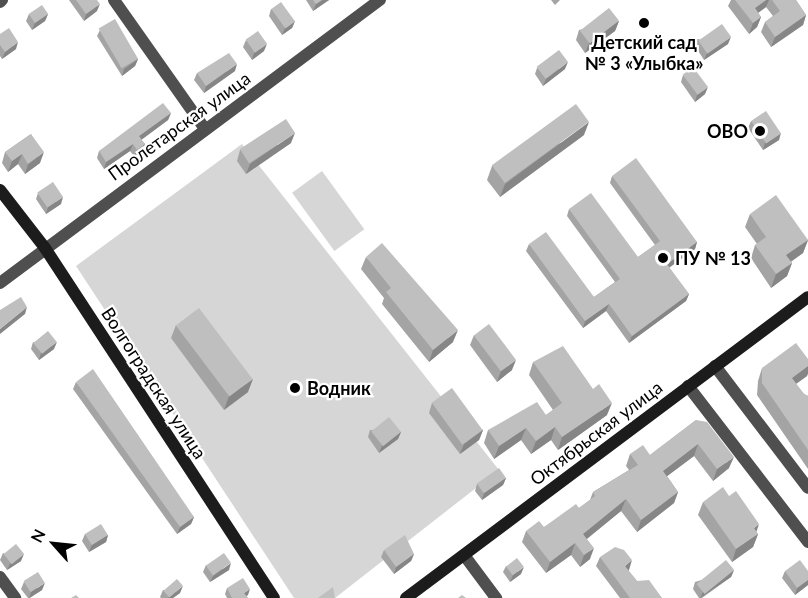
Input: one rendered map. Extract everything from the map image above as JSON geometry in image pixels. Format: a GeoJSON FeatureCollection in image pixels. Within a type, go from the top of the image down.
{"type":"FeatureCollection","features":[{"type":"Feature","properties":{"kind":"main road","name":"Волгоградская улица"},"geometry":{"type":"LineString","coordinates":[[0,190],[45,248],[274,598]]}},
{"type":"Feature","properties":{"kind":"main road","name":"Октябрьская улица"},"geometry":{"type":"LineString","coordinates":[[406,598],[808,297]]}},
{"type":"Feature","properties":{"kind":"street"},"geometry":{"type":"LineString","coordinates":[[114,0],[205,129]]}},
{"type":"Feature","properties":{"kind":"street","name":"Пролетарская улица"},"geometry":{"type":"LineString","coordinates":[[0,283],[380,0]]}},
{"type":"Feature","properties":{"kind":"street"},"geometry":{"type":"LineString","coordinates":[[715,366],[808,488]]}},
{"type":"Feature","properties":{"kind":"street"},"geometry":{"type":"LineString","coordinates":[[688,386],[808,542]]}},
{"type":"Feature","properties":{"kind":"street"},"geometry":{"type":"LineString","coordinates":[[464,555],[496,598]]}},
{"type":"Feature","properties":{"kind":"street"},"geometry":{"type":"LineString","coordinates":[[0,577],[15,598]]}},
{"type":"Feature","properties":{"kind":"shaded area","name":"Водник"},"geometry":{"type":"Polygon","coordinates":[[[242,144],[499,470],[335,598],[294,598],[76,266],[242,144]]]}},
{"type":"Feature","properties":{"kind":"shaded area"},"geometry":{"type":"Polygon","coordinates":[[[322,171],[364,229],[334,251],[292,193],[322,171]]]}},
{"type":"Feature","properties":{"kind":"building"},"geometry":{"type":"Polygon","coordinates":[[[76,0],[97,0],[100,4],[86,14],[76,0]]]}},
{"type":"Feature","properties":{"kind":"building"},"geometry":{"type":"Polygon","coordinates":[[[735,0],[766,0],[755,8],[761,17],[753,23],[735,0]]]}},
{"type":"Feature","properties":{"kind":"building"},"geometry":{"type":"Polygon","coordinates":[[[772,0],[796,0],[806,15],[775,37],[765,22],[780,11],[772,0]]]}},
{"type":"Feature","properties":{"kind":"building"},"geometry":{"type":"Polygon","coordinates":[[[281,2],[295,21],[285,28],[271,9],[281,2]]]}},
{"type":"Feature","properties":{"kind":"building"},"geometry":{"type":"Polygon","coordinates":[[[42,5],[48,14],[35,23],[29,14],[42,5]]]}},
{"type":"Feature","properties":{"kind":"building"},"geometry":{"type":"Polygon","coordinates":[[[609,8],[619,21],[590,43],[580,31],[609,8]]]}},
{"type":"Feature","properties":{"kind":"building"},"geometry":{"type":"Polygon","coordinates":[[[115,19],[138,59],[122,68],[99,28],[115,19]]]}},
{"type":"Feature","properties":{"kind":"building"},"geometry":{"type":"Polygon","coordinates":[[[722,24],[731,37],[707,54],[698,41],[722,24]]]}},
{"type":"Feature","properties":{"kind":"building"},"geometry":{"type":"Polygon","coordinates":[[[9,28],[18,42],[5,52],[0,45],[0,34],[9,28]]]}},
{"type":"Feature","properties":{"kind":"building"},"geometry":{"type":"Polygon","coordinates":[[[258,31],[267,44],[255,53],[246,40],[258,31]]]}},
{"type":"Feature","properties":{"kind":"building"},"geometry":{"type":"Polygon","coordinates":[[[559,50],[568,62],[546,79],[537,67],[559,50]]]}},
{"type":"Feature","properties":{"kind":"building"},"geometry":{"type":"Polygon","coordinates":[[[229,53],[237,64],[206,86],[197,73],[229,53]]]}},
{"type":"Feature","properties":{"kind":"building"},"geometry":{"type":"Polygon","coordinates":[[[693,67],[708,87],[698,95],[683,75],[693,67]]]}},
{"type":"Feature","properties":{"kind":"building"},"geometry":{"type":"Polygon","coordinates":[[[163,103],[171,113],[139,136],[145,144],[137,150],[133,144],[106,162],[99,151],[163,103]]]}},
{"type":"Feature","properties":{"kind":"building"},"geometry":{"type":"Polygon","coordinates":[[[576,104],[589,122],[505,183],[492,165],[576,104]]]}},
{"type":"Feature","properties":{"kind":"building"},"geometry":{"type":"Polygon","coordinates":[[[766,111],[781,133],[766,143],[751,121],[766,111]]]}},
{"type":"Feature","properties":{"kind":"building"},"geometry":{"type":"Polygon","coordinates":[[[286,119],[295,133],[249,163],[240,149],[286,119]]]}},
{"type":"Feature","properties":{"kind":"building"},"geometry":{"type":"Polygon","coordinates":[[[31,134],[44,152],[28,164],[22,154],[12,161],[5,152],[31,134]]]}},
{"type":"Feature","properties":{"kind":"building","name":"ПУ № 13"},"geometry":{"type":"Polygon","coordinates":[[[636,158],[697,242],[667,264],[689,294],[632,336],[609,304],[585,321],[529,244],[546,232],[594,297],[620,279],[569,209],[591,193],[638,257],[660,241],[612,176],[636,158]]]}},
{"type":"Feature","properties":{"kind":"building"},"geometry":{"type":"Polygon","coordinates":[[[53,182],[63,197],[47,208],[37,193],[53,182]]]}},
{"type":"Feature","properties":{"kind":"building"},"geometry":{"type":"Polygon","coordinates":[[[776,195],[808,240],[786,255],[792,263],[776,274],[755,245],[766,237],[750,214],[776,195]]]}},
{"type":"Feature","properties":{"kind":"building"},"geometry":{"type":"Polygon","coordinates":[[[382,243],[458,330],[433,350],[386,292],[391,288],[366,257],[382,243]]]}},
{"type":"Feature","properties":{"kind":"building"},"geometry":{"type":"Polygon","coordinates":[[[21,297],[27,307],[0,329],[0,310],[21,297]]]}},
{"type":"Feature","properties":{"kind":"building"},"geometry":{"type":"Polygon","coordinates":[[[199,308],[253,379],[229,397],[176,325],[199,308]]]}},
{"type":"Feature","properties":{"kind":"building"},"geometry":{"type":"Polygon","coordinates":[[[489,324],[516,360],[501,371],[474,335],[489,324]]]}},
{"type":"Feature","properties":{"kind":"building"},"geometry":{"type":"Polygon","coordinates":[[[48,331],[57,342],[42,354],[33,343],[48,331]]]}},
{"type":"Feature","properties":{"kind":"building"},"geometry":{"type":"Polygon","coordinates":[[[796,343],[808,359],[808,366],[792,378],[808,396],[808,450],[762,383],[762,368],[796,343]]]}},
{"type":"Feature","properties":{"kind":"building"},"geometry":{"type":"Polygon","coordinates":[[[563,346],[593,389],[599,384],[612,403],[562,437],[555,427],[536,441],[526,428],[499,446],[488,430],[537,402],[546,415],[562,403],[533,362],[563,346]]]}},
{"type":"Feature","properties":{"kind":"building"},"geometry":{"type":"Polygon","coordinates":[[[93,369],[194,517],[180,527],[76,382],[93,369]]]}},
{"type":"Feature","properties":{"kind":"building"},"geometry":{"type":"Polygon","coordinates":[[[452,388],[483,430],[462,445],[432,403],[452,388]]]}},
{"type":"Feature","properties":{"kind":"building"},"geometry":{"type":"Polygon","coordinates":[[[389,417],[401,432],[383,446],[371,431],[389,417]]]}},
{"type":"Feature","properties":{"kind":"building"},"geometry":{"type":"Polygon","coordinates":[[[696,420],[707,422],[734,457],[717,469],[698,444],[663,471],[678,492],[641,520],[626,499],[583,534],[594,548],[584,555],[575,543],[550,562],[526,531],[539,521],[544,527],[576,504],[579,508],[595,496],[593,492],[638,465],[630,454],[643,445],[650,455],[696,420]]]}},
{"type":"Feature","properties":{"kind":"building"},"geometry":{"type":"Polygon","coordinates":[[[499,468],[506,478],[484,493],[477,483],[499,468]]]}},
{"type":"Feature","properties":{"kind":"building"},"geometry":{"type":"Polygon","coordinates":[[[723,487],[729,496],[736,491],[759,524],[754,528],[758,534],[736,549],[703,502],[723,487]]]}},
{"type":"Feature","properties":{"kind":"building"},"geometry":{"type":"Polygon","coordinates":[[[101,524],[108,535],[92,545],[85,534],[101,524]]]}},
{"type":"Feature","properties":{"kind":"building"},"geometry":{"type":"Polygon","coordinates":[[[405,535],[414,554],[396,567],[384,550],[405,535]]]}},
{"type":"Feature","properties":{"kind":"building"},"geometry":{"type":"Polygon","coordinates":[[[16,544],[24,554],[12,564],[4,554],[16,544]]]}},
{"type":"Feature","properties":{"kind":"building"},"geometry":{"type":"Polygon","coordinates":[[[615,547],[624,550],[632,560],[625,566],[637,581],[649,580],[662,598],[630,598],[600,557],[615,547]]]}},
{"type":"Feature","properties":{"kind":"building"},"geometry":{"type":"Polygon","coordinates":[[[224,553],[231,563],[213,575],[206,566],[224,553]]]}},
{"type":"Feature","properties":{"kind":"building"},"geometry":{"type":"Polygon","coordinates":[[[517,558],[524,567],[513,575],[506,567],[517,558]]]}},
{"type":"Feature","properties":{"kind":"building"},"geometry":{"type":"Polygon","coordinates":[[[726,560],[734,570],[705,594],[696,584],[726,560]]]}},
{"type":"Feature","properties":{"kind":"building"},"geometry":{"type":"Polygon","coordinates":[[[800,560],[808,571],[808,580],[797,588],[785,571],[800,560]]]}},
{"type":"Feature","properties":{"kind":"building"},"geometry":{"type":"Polygon","coordinates":[[[38,572],[45,583],[30,592],[24,581],[38,572]]]}},
{"type":"Feature","properties":{"kind":"building"},"geometry":{"type":"Polygon","coordinates":[[[243,578],[250,589],[244,593],[248,598],[232,598],[227,588],[243,578]]]}},
{"type":"Feature","properties":{"kind":"building"},"geometry":{"type":"Polygon","coordinates":[[[177,579],[183,586],[169,598],[163,591],[177,579]]]}},
{"type":"Feature","properties":{"kind":"building"},"geometry":{"type":"Polygon","coordinates":[[[333,587],[335,598],[318,598],[333,587]]]}},
{"type":"Feature","properties":{"kind":"place","name":"Детский сад № 3 «Улыбка»"},"geometry":{"type":"Point","coordinates":[644,23]}},
{"type":"Feature","properties":{"kind":"place","name":"ОВО"},"geometry":{"type":"Point","coordinates":[760,131]}},
{"type":"Feature","properties":{"kind":"place","name":"ПУ № 13"},"geometry":{"type":"Point","coordinates":[663,258]}},
{"type":"Feature","properties":{"kind":"place","name":"Водник"},"geometry":{"type":"Point","coordinates":[295,388]}}]}
